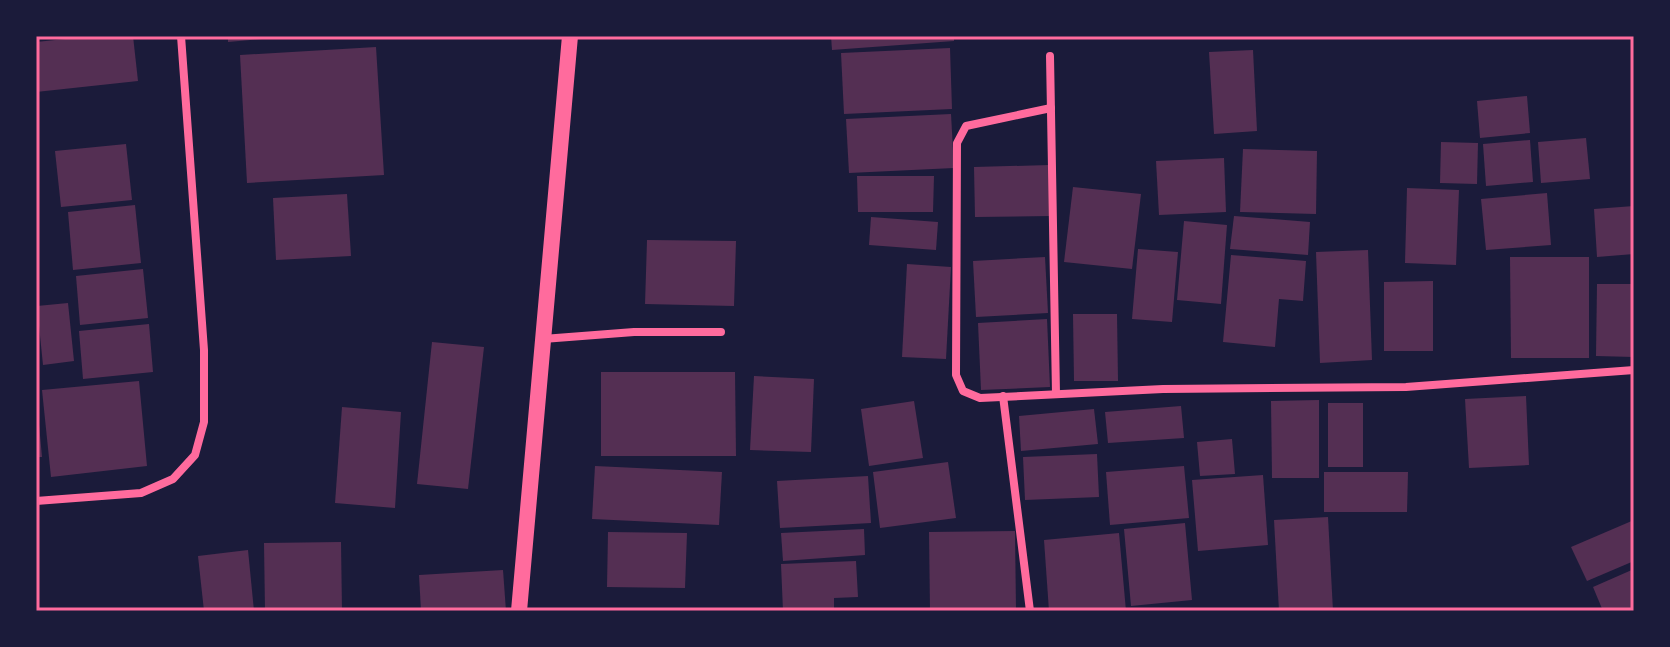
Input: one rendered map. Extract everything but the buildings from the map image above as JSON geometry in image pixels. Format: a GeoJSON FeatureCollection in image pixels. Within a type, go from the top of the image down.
{"type":"FeatureCollection","features":[{"type":"Feature","properties":{"kind":"main road"},"geometry":{"type":"LineString","coordinates":[[519,611],[570,36]]}},
{"type":"Feature","properties":{"kind":"street"},"geometry":{"type":"LineString","coordinates":[[36,501],[141,493],[173,479],[195,455],[204,422],[204,350],[181,36]]}},
{"type":"Feature","properties":{"kind":"street"},"geometry":{"type":"LineString","coordinates":[[1050,56],[1056,394]]}},
{"type":"Feature","properties":{"kind":"street"},"geometry":{"type":"LineString","coordinates":[[1051,108],[966,126],[957,143],[956,375],[963,391],[980,398],[1163,389],[1406,387],[1634,370]]}},
{"type":"Feature","properties":{"kind":"street"},"geometry":{"type":"LineString","coordinates":[[543,339],[634,332],[721,332]]}},
{"type":"Feature","properties":{"kind":"street"},"geometry":{"type":"LineString","coordinates":[[1003,396],[1030,611]]}}]}
